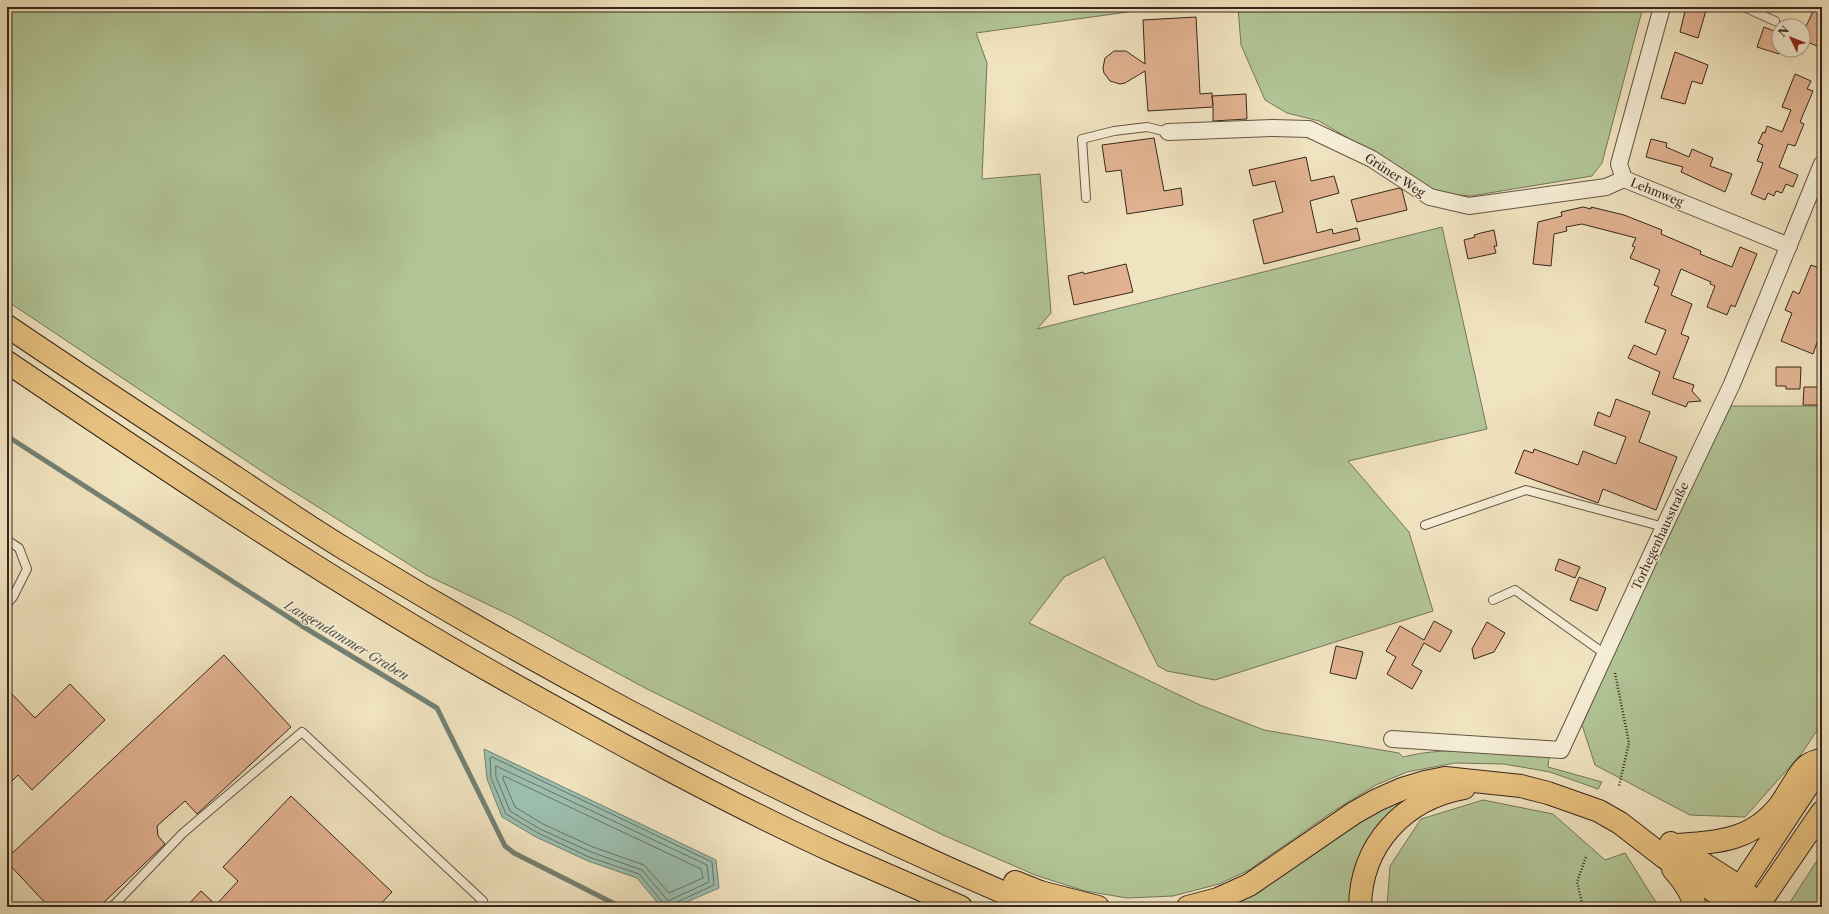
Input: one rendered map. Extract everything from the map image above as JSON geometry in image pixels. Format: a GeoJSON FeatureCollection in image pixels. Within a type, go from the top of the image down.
{"type":"FeatureCollection","features":[{"type":"Feature","properties":{"kind":"main road"},"geometry":{"type":"LineString","coordinates":[[7,326],[341,547],[548,669],[648,723],[860,828],[1037,907]]}},
{"type":"Feature","properties":{"kind":"main road"},"geometry":{"type":"LineString","coordinates":[[7,362],[210,498],[433,638],[509,682],[698,785],[838,853],[961,907]]}},
{"type":"Feature","properties":{"kind":"main road"},"geometry":{"type":"LineString","coordinates":[[1670,851],[1728,840],[1756,829],[1781,805],[1807,765],[1822,759]]}},
{"type":"Feature","properties":{"kind":"main road"},"geometry":{"type":"LineString","coordinates":[[1734,901],[1822,764]]}},
{"type":"Feature","properties":{"kind":"main road"},"geometry":{"type":"LineString","coordinates":[[1188,907],[1218,899],[1249,885],[1354,813],[1402,789],[1445,778],[1521,786],[1548,793],[1599,811],[1620,823],[1647,830],[1670,851],[1734,901]]}},
{"type":"Feature","properties":{"kind":"main road"},"geometry":{"type":"LineString","coordinates":[[1360,907],[1364,876],[1370,858],[1376,845],[1398,818],[1429,798],[1447,791],[1491,782]]}},
{"type":"Feature","properties":{"kind":"main road"},"geometry":{"type":"LineString","coordinates":[[1757,907],[1822,812]]}},
{"type":"Feature","properties":{"kind":"main road"},"geometry":{"type":"LineString","coordinates":[[860,828],[886,826],[979,868],[1040,892],[1098,907]]}},
{"type":"Feature","properties":{"kind":"main road"},"geometry":{"type":"LineString","coordinates":[[1670,851],[1694,899],[1695,907]]}},
{"type":"Feature","properties":{"kind":"main road"},"geometry":{"type":"LineString","coordinates":[[1734,901],[1750,897],[1754,907]]}},
{"type":"Feature","properties":{"kind":"street","name":"Lehmweg"},"geometry":{"type":"LineString","coordinates":[[1662,7],[1619,164],[1624,178],[1789,246]]}},
{"type":"Feature","properties":{"kind":"street","name":"Grüner Weg"},"geometry":{"type":"LineString","coordinates":[[1168,132],[1273,128],[1309,129],[1372,159],[1430,197],[1469,206],[1606,187],[1624,178]]}},
{"type":"Feature","properties":{"kind":"street","name":"Torhegenhausstraße"},"geometry":{"type":"LineString","coordinates":[[1392,739],[1561,750],[1732,384],[1822,164]]}},
{"type":"Feature","properties":{"kind":"lane"},"geometry":{"type":"LineString","coordinates":[[1744,7],[1771,19]]}},
{"type":"Feature","properties":{"kind":"lane"},"geometry":{"type":"LineString","coordinates":[[1086,198],[1082,139],[1114,131],[1147,127],[1168,132]]}},
{"type":"Feature","properties":{"kind":"lane"},"geometry":{"type":"LineString","coordinates":[[1425,525],[1526,490],[1664,527]]}},
{"type":"Feature","properties":{"kind":"lane"},"geometry":{"type":"LineString","coordinates":[[7,540],[19,548],[26,569],[14,597],[7,604]]}},
{"type":"Feature","properties":{"kind":"lane"},"geometry":{"type":"LineString","coordinates":[[1493,600],[1515,590],[1605,654]]}},
{"type":"Feature","properties":{"kind":"lane"},"geometry":{"type":"LineString","coordinates":[[112,907],[183,833],[302,732],[483,902],[478,907]]}},
{"type":"Feature","properties":{"kind":"path"},"geometry":{"type":"LineString","coordinates":[[1618,690],[1629,743],[1619,786]]}},
{"type":"Feature","properties":{"kind":"path"},"geometry":{"type":"LineString","coordinates":[[1583,907],[1577,882],[1586,857]]}},
{"type":"Feature","properties":{"kind":"shaded area"},"geometry":{"type":"Polygon","coordinates":[[[7,7],[1164,7],[976,33],[987,63],[982,179],[1040,174],[1051,313],[1037,329],[1442,227],[1487,429],[1348,461],[1409,532],[1433,611],[1215,680],[1167,671],[1158,666],[1104,557],[1064,577],[1029,623],[1200,705],[1264,730],[1399,753],[1403,757],[1439,751],[1476,751],[1549,757],[1548,767],[1602,782],[1598,789],[1550,772],[1504,764],[1455,763],[1407,772],[1376,785],[1335,810],[1249,870],[1219,884],[1173,896],[1127,898],[1085,891],[1035,875],[943,835],[647,689],[512,616],[426,575],[272,478],[7,301],[7,7]]]}},
{"type":"Feature","properties":{"kind":"shaded area"},"geometry":{"type":"Polygon","coordinates":[[[1238,7],[1643,7],[1602,163],[1592,176],[1471,196],[1434,193],[1387,161],[1319,121],[1287,113],[1265,100],[1241,45],[1238,7]]]}},
{"type":"Feature","properties":{"kind":"shaded area"},"geometry":{"type":"Polygon","coordinates":[[[1731,406],[1822,406],[1822,723],[1802,753],[1745,817],[1690,815],[1595,765],[1582,725],[1652,568],[1731,406]]]}},
{"type":"Feature","properties":{"kind":"shaded area"},"geometry":{"type":"Polygon","coordinates":[[[1401,796],[1417,798],[1354,907],[1210,907],[1401,796]]]}},
{"type":"Feature","properties":{"kind":"shaded area"},"geometry":{"type":"Polygon","coordinates":[[[1483,800],[1553,814],[1605,860],[1625,853],[1657,904],[1656,907],[1387,907],[1390,866],[1421,819],[1483,800]]]}},
{"type":"Feature","properties":{"kind":"shaded area"},"geometry":{"type":"Polygon","coordinates":[[[1822,853],[1822,907],[1787,907],[1822,853]]]}},
{"type":"Feature","properties":{"kind":"water"},"geometry":{"type":"Polygon","coordinates":[[[484,749],[716,860],[719,888],[675,907],[661,907],[637,878],[588,861],[536,837],[502,817],[487,779],[484,749]]]}},
{"type":"Feature","properties":{"kind":"building"},"geometry":{"type":"Polygon","coordinates":[[[1686,7],[1707,7],[1698,38],[1680,32],[1686,7]]]}},
{"type":"Feature","properties":{"kind":"building"},"geometry":{"type":"Polygon","coordinates":[[[1815,7],[1822,7],[1822,33],[1817,46],[1811,43],[1810,18],[1815,7]]]}},
{"type":"Feature","properties":{"kind":"building"},"geometry":{"type":"Polygon","coordinates":[[[1196,17],[1200,94],[1212,93],[1212,96],[1246,94],[1247,119],[1213,121],[1213,107],[1148,111],[1145,71],[1125,83],[1120,84],[1110,81],[1104,73],[1103,68],[1105,58],[1114,51],[1126,51],[1145,64],[1143,20],[1196,17]]]}},
{"type":"Feature","properties":{"kind":"building"},"geometry":{"type":"Polygon","coordinates":[[[1764,27],[1771,30],[1771,51],[1757,47],[1764,27]]]}},
{"type":"Feature","properties":{"kind":"building"},"geometry":{"type":"Polygon","coordinates":[[[1675,52],[1708,65],[1702,84],[1692,81],[1685,104],[1661,98],[1675,52]]]}},
{"type":"Feature","properties":{"kind":"building"},"geometry":{"type":"Polygon","coordinates":[[[1795,74],[1811,81],[1807,89],[1813,91],[1800,122],[1804,124],[1795,146],[1788,144],[1779,167],[1798,175],[1793,187],[1786,184],[1782,193],[1776,191],[1774,196],[1768,193],[1765,200],[1751,194],[1763,163],[1757,161],[1763,145],[1758,143],[1763,132],[1765,133],[1767,126],[1782,132],[1791,110],[1782,107],[1795,74]]]}},
{"type":"Feature","properties":{"kind":"building"},"geometry":{"type":"Polygon","coordinates":[[[1154,138],[1164,191],[1181,188],[1183,205],[1127,214],[1121,170],[1106,172],[1102,145],[1154,138]]]}},
{"type":"Feature","properties":{"kind":"building"},"geometry":{"type":"Polygon","coordinates":[[[1651,139],[1667,143],[1666,147],[1689,157],[1692,149],[1713,158],[1710,166],[1732,174],[1725,192],[1681,172],[1683,167],[1646,157],[1651,139]]]}},
{"type":"Feature","properties":{"kind":"building"},"geometry":{"type":"Polygon","coordinates":[[[1306,157],[1311,181],[1334,176],[1339,193],[1310,201],[1317,233],[1332,229],[1333,234],[1357,228],[1360,240],[1264,264],[1253,220],[1283,212],[1275,181],[1253,186],[1249,170],[1306,157]]]}},
{"type":"Feature","properties":{"kind":"building"},"geometry":{"type":"Polygon","coordinates":[[[1399,188],[1402,190],[1407,210],[1357,222],[1351,200],[1399,188]]]}},
{"type":"Feature","properties":{"kind":"building"},"geometry":{"type":"Polygon","coordinates":[[[1583,207],[1591,209],[1591,207],[1624,215],[1662,230],[1661,234],[1701,251],[1700,254],[1732,267],[1740,247],[1757,254],[1735,307],[1731,305],[1727,315],[1707,307],[1715,286],[1710,284],[1711,282],[1681,269],[1671,295],[1692,304],[1681,334],[1689,337],[1673,378],[1694,385],[1692,391],[1701,401],[1688,402],[1686,407],[1652,394],[1660,372],[1628,358],[1634,345],[1656,355],[1666,330],[1645,322],[1659,287],[1654,285],[1660,270],[1630,258],[1635,247],[1632,246],[1636,238],[1582,224],[1566,227],[1567,231],[1554,234],[1551,266],[1533,264],[1538,222],[1562,216],[1561,212],[1583,207]]]}},
{"type":"Feature","properties":{"kind":"building"},"geometry":{"type":"Polygon","coordinates":[[[1494,230],[1497,246],[1494,246],[1496,253],[1468,259],[1464,240],[1475,237],[1474,235],[1494,230]]]}},
{"type":"Feature","properties":{"kind":"building"},"geometry":{"type":"Polygon","coordinates":[[[1126,264],[1133,292],[1074,305],[1068,276],[1083,272],[1084,274],[1126,264]]]}},
{"type":"Feature","properties":{"kind":"building"},"geometry":{"type":"Polygon","coordinates":[[[1811,265],[1822,269],[1822,342],[1818,340],[1813,354],[1781,341],[1792,313],[1785,310],[1793,291],[1799,294],[1811,265]]]}},
{"type":"Feature","properties":{"kind":"building"},"geometry":{"type":"Polygon","coordinates":[[[1776,367],[1801,367],[1800,389],[1786,389],[1786,386],[1776,386],[1776,367]]]}},
{"type":"Feature","properties":{"kind":"building"},"geometry":{"type":"Polygon","coordinates":[[[1804,387],[1822,387],[1822,405],[1803,405],[1804,387]]]}},
{"type":"Feature","properties":{"kind":"building"},"geometry":{"type":"Polygon","coordinates":[[[1616,399],[1650,412],[1639,442],[1677,457],[1656,510],[1603,489],[1598,503],[1515,473],[1524,450],[1533,453],[1534,449],[1578,465],[1583,451],[1616,464],[1626,437],[1594,425],[1598,412],[1610,417],[1616,399]]]}},
{"type":"Feature","properties":{"kind":"building"},"geometry":{"type":"Polygon","coordinates":[[[1559,559],[1580,567],[1575,578],[1555,570],[1559,559]]]}},
{"type":"Feature","properties":{"kind":"building"},"geometry":{"type":"Polygon","coordinates":[[[1579,577],[1606,588],[1597,611],[1570,600],[1579,577]]]}},
{"type":"Feature","properties":{"kind":"building"},"geometry":{"type":"Polygon","coordinates":[[[1434,621],[1452,631],[1440,652],[1424,643],[1412,665],[1422,671],[1412,689],[1387,674],[1396,657],[1386,651],[1400,626],[1424,640],[1434,621]]]}},
{"type":"Feature","properties":{"kind":"building"},"geometry":{"type":"Polygon","coordinates":[[[1487,622],[1505,633],[1494,652],[1474,659],[1472,649],[1487,622]]]}},
{"type":"Feature","properties":{"kind":"building"},"geometry":{"type":"Polygon","coordinates":[[[1336,646],[1363,652],[1356,679],[1330,673],[1336,646]]]}},
{"type":"Feature","properties":{"kind":"building"},"geometry":{"type":"Polygon","coordinates":[[[224,655],[291,727],[197,814],[185,801],[157,826],[158,836],[165,844],[99,907],[49,907],[7,862],[7,858],[224,655]]]}},
{"type":"Feature","properties":{"kind":"building"},"geometry":{"type":"Polygon","coordinates":[[[70,684],[105,720],[32,790],[18,775],[7,786],[7,689],[35,718],[70,684]]]}},
{"type":"Feature","properties":{"kind":"building"},"geometry":{"type":"Polygon","coordinates":[[[291,796],[392,892],[378,907],[186,907],[201,891],[216,905],[238,881],[223,867],[291,796]]]}},
{"type":"Feature","properties":{"kind":"waterway","name":"Langendammer Graben"},"geometry":{"type":"LineString","coordinates":[[7,436],[302,626],[437,708],[505,846],[514,853],[621,907]]}}]}
